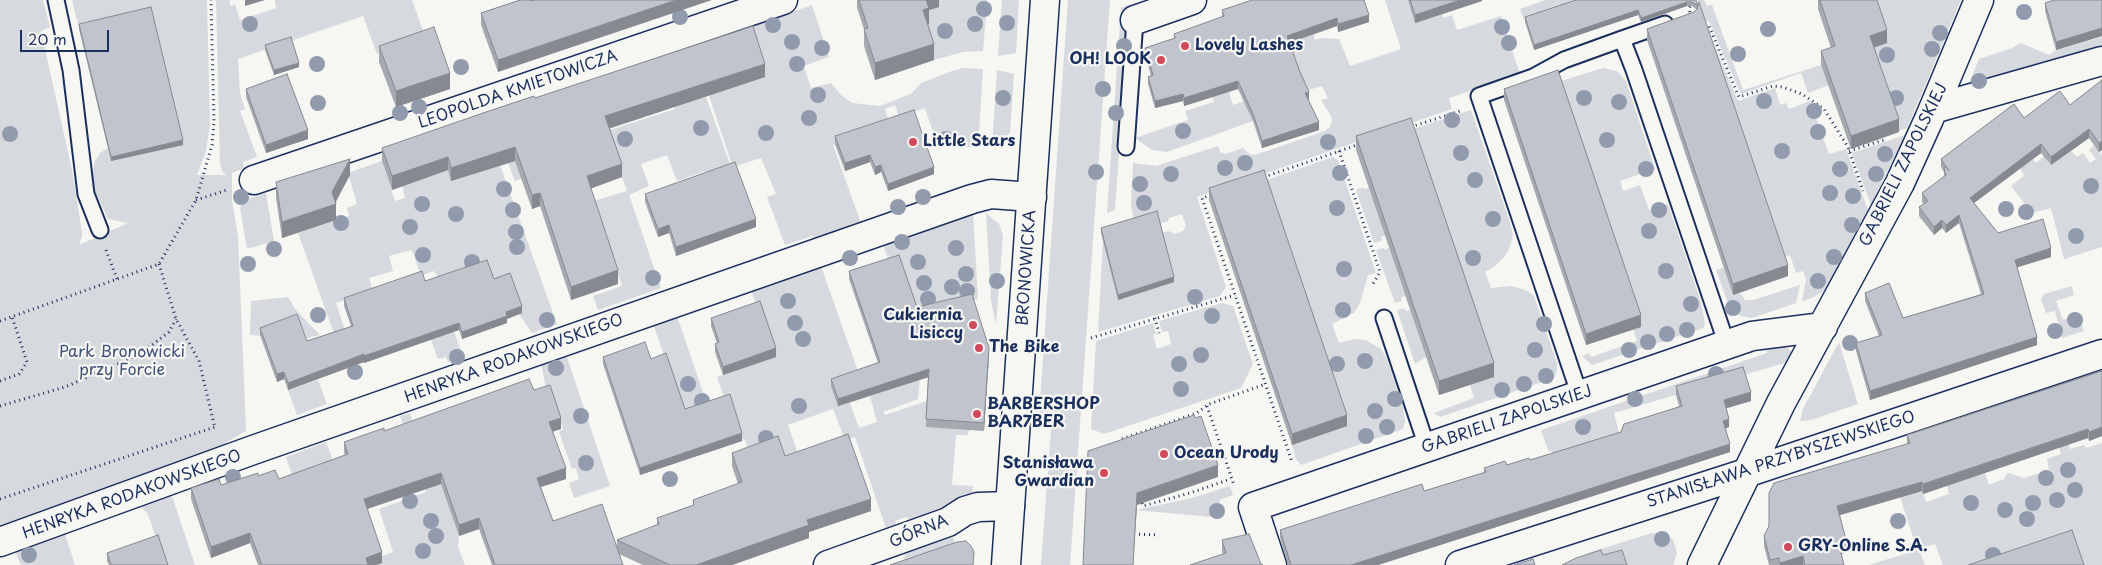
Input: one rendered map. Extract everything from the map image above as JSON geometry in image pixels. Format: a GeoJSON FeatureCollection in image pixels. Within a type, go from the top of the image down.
{"type":"FeatureCollection","features":[{"type":"Feature","properties":{"kind":"street","name":"LEOPOLDA KMIETOWICZA"},"geometry":{"type":"LineString","coordinates":[[254,180],[783,0]]}},
{"type":"Feature","properties":{"kind":"street","name":"BRONOWICKA"},"geometry":{"type":"LineString","coordinates":[[1006,565],[1045,0]]}},
{"type":"Feature","properties":{"kind":"street"},"geometry":{"type":"LineString","coordinates":[[1135,20],[1192,0]]}},
{"type":"Feature","properties":{"kind":"street","name":"GABRIELI ZAPOLSKIEJ"},"geometry":{"type":"LineString","coordinates":[[1702,565],[1781,403],[1900,183],[1979,0]]}},
{"type":"Feature","properties":{"kind":"street"},"geometry":{"type":"LineString","coordinates":[[1933,109],[2102,61]]}},
{"type":"Feature","properties":{"kind":"street","name":"HENRYKA RODAKOWSKIEGO"},"geometry":{"type":"LineString","coordinates":[[0,542],[563,341],[980,196],[1011,194],[1032,197]]}},
{"type":"Feature","properties":{"kind":"street","name":"GABRIELI ZAPOLSKIEJ"},"geometry":{"type":"LineString","coordinates":[[1272,565],[1253,507],[1752,336],[1823,327]]}},
{"type":"Feature","properties":{"kind":"street","name":"STANISŁAWA PRZYBYSZEWSKIEGO"},"geometry":{"type":"LineString","coordinates":[[1460,565],[1749,472],[2102,354]]}},
{"type":"Feature","properties":{"kind":"street","name":"GÓRNA"},"geometry":{"type":"LineString","coordinates":[[828,565],[948,522],[971,509],[1010,506]]}},
{"type":"Feature","properties":{"kind":"lane"},"geometry":{"type":"LineString","coordinates":[[56,0],[71,70],[86,194],[100,230]]}},
{"type":"Feature","properties":{"kind":"lane"},"geometry":{"type":"LineString","coordinates":[[1126,147],[1135,20]]}},
{"type":"Feature","properties":{"kind":"lane"},"geometry":{"type":"LineString","coordinates":[[1580,396],[1479,96],[1533,77],[1564,60],[1622,39],[1687,20]]}},
{"type":"Feature","properties":{"kind":"lane"},"geometry":{"type":"LineString","coordinates":[[1622,39],[1727,345]]}},
{"type":"Feature","properties":{"kind":"lane"},"geometry":{"type":"LineString","coordinates":[[1384,318],[1427,447]]}},
{"type":"Feature","properties":{"kind":"path"},"geometry":{"type":"LineString","coordinates":[[0,321],[159,264],[196,200],[212,145],[214,122],[211,0]]}},
{"type":"Feature","properties":{"kind":"path"},"geometry":{"type":"LineString","coordinates":[[1687,20],[1693,0]]}},
{"type":"Feature","properties":{"kind":"path"},"geometry":{"type":"LineString","coordinates":[[1702,28],[1709,26],[1740,97],[1773,86],[1782,87],[1802,94],[1824,109],[1849,151],[1865,195]]}},
{"type":"Feature","properties":{"kind":"path"},"geometry":{"type":"LineString","coordinates":[[1402,130],[1482,104]]}},
{"type":"Feature","properties":{"kind":"path"},"geometry":{"type":"LineString","coordinates":[[1849,151],[1894,136]]}},
{"type":"Feature","properties":{"kind":"path"},"geometry":{"type":"LineString","coordinates":[[1257,179],[1366,142]]}},
{"type":"Feature","properties":{"kind":"path"},"geometry":{"type":"LineString","coordinates":[[1339,151],[1380,272],[1373,284]]}},
{"type":"Feature","properties":{"kind":"path"},"geometry":{"type":"LineString","coordinates":[[196,200],[226,190]]}},
{"type":"Feature","properties":{"kind":"path"},"geometry":{"type":"LineString","coordinates":[[1220,192],[1202,198],[1295,466]]}},
{"type":"Feature","properties":{"kind":"path"},"geometry":{"type":"LineString","coordinates":[[100,230],[117,279]]}},
{"type":"Feature","properties":{"kind":"path"},"geometry":{"type":"LineString","coordinates":[[159,264],[176,319],[199,361],[215,428],[228,461]]}},
{"type":"Feature","properties":{"kind":"path"},"geometry":{"type":"LineString","coordinates":[[1091,338],[1235,295]]}},
{"type":"Feature","properties":{"kind":"path"},"geometry":{"type":"LineString","coordinates":[[0,381],[19,374],[27,362],[12,317]]}},
{"type":"Feature","properties":{"kind":"path"},"geometry":{"type":"LineString","coordinates":[[1155,318],[1159,333]]}},
{"type":"Feature","properties":{"kind":"path"},"geometry":{"type":"LineString","coordinates":[[0,406],[65,387],[127,360],[169,332],[176,319]]}},
{"type":"Feature","properties":{"kind":"path"},"geometry":{"type":"LineString","coordinates":[[1119,441],[1197,413],[1206,406],[1266,384]]}},
{"type":"Feature","properties":{"kind":"path"},"geometry":{"type":"LineString","coordinates":[[1206,406],[1234,488]]}},
{"type":"Feature","properties":{"kind":"path"},"geometry":{"type":"LineString","coordinates":[[0,499],[215,428]]}},
{"type":"Feature","properties":{"kind":"path"},"geometry":{"type":"LineString","coordinates":[[1142,503],[1144,506],[1232,479]]}},
{"type":"Feature","properties":{"kind":"path"},"geometry":{"type":"LineString","coordinates":[[1134,534],[1159,535]]}},
{"type":"Feature","properties":{"kind":"green space","name":"Park Bronowicki przy Forcie"},"geometry":{"type":"Polygon","coordinates":[[[0,0],[43,0],[50,27],[41,31],[72,170],[82,236],[79,245],[128,223],[108,219],[94,189],[92,176],[95,161],[100,153],[108,148],[112,161],[183,144],[79,29],[72,0],[207,0],[210,125],[206,151],[197,175],[226,175],[222,171],[220,163],[216,0],[230,0],[230,6],[235,4],[240,20],[276,8],[275,0],[412,0],[425,36],[377,54],[363,16],[238,59],[240,93],[245,109],[240,111],[257,157],[243,162],[244,168],[232,173],[232,200],[238,237],[246,431],[225,443],[228,451],[0,535],[0,0]]]}},
{"type":"Feature","properties":{"kind":"green space"},"geometry":{"type":"Polygon","coordinates":[[[936,0],[987,0],[983,51],[963,52],[934,60],[923,26],[925,12],[936,0]]]}},
{"type":"Feature","properties":{"kind":"green space"},"geometry":{"type":"Polygon","coordinates":[[[1002,0],[1019,0],[1016,53],[998,56],[1002,0]]]}},
{"type":"Feature","properties":{"kind":"green space"},"geometry":{"type":"Polygon","coordinates":[[[1068,0],[1110,0],[1070,565],[1041,565],[1052,416],[1039,415],[1068,0]]]}},
{"type":"Feature","properties":{"kind":"green space"},"geometry":{"type":"Polygon","coordinates":[[[1385,0],[1408,0],[1417,22],[1442,14],[1443,18],[1452,15],[1457,30],[1501,16],[1520,74],[1449,98],[1452,109],[1197,197],[1226,287],[1220,296],[1098,332],[1103,240],[1169,231],[1174,234],[1183,231],[1186,226],[1182,214],[1169,218],[1168,221],[1159,224],[1134,222],[1131,204],[1133,163],[1156,166],[1218,146],[1220,152],[1226,154],[1243,148],[1252,155],[1258,154],[1325,131],[1330,127],[1332,120],[1321,100],[1328,98],[1322,86],[1302,92],[1253,121],[1167,152],[1152,150],[1135,138],[1188,120],[1185,111],[1214,102],[1208,83],[1224,78],[1233,105],[1264,95],[1282,27],[1305,9],[1315,40],[1322,38],[1339,39],[1350,66],[1401,49],[1385,0]]]}},
{"type":"Feature","properties":{"kind":"green space"},"geometry":{"type":"Polygon","coordinates":[[[1545,0],[1589,0],[1524,20],[1520,9],[1545,0]]]}},
{"type":"Feature","properties":{"kind":"green space"},"geometry":{"type":"Polygon","coordinates":[[[1698,0],[1704,0],[1707,6],[1712,5],[1743,90],[1821,65],[1829,85],[1808,93],[1801,73],[1741,94],[1709,21],[1705,22],[1698,0]]]}},
{"type":"Feature","properties":{"kind":"green space"},"geometry":{"type":"Polygon","coordinates":[[[1872,0],[1961,0],[1907,128],[1899,131],[1870,49],[1872,0]]]}},
{"type":"Feature","properties":{"kind":"green space"},"geometry":{"type":"Polygon","coordinates":[[[812,5],[829,57],[804,66],[811,88],[831,83],[841,95],[852,103],[880,106],[911,94],[921,83],[952,71],[963,68],[983,69],[978,148],[937,144],[925,108],[899,117],[895,105],[885,109],[890,125],[833,145],[861,223],[814,239],[812,236],[785,245],[767,197],[776,194],[761,158],[733,167],[709,96],[733,46],[729,34],[812,5]]]}},
{"type":"Feature","properties":{"kind":"green space"},"geometry":{"type":"Polygon","coordinates":[[[1129,5],[1115,210],[1107,213],[1121,8],[1129,5]]]}},
{"type":"Feature","properties":{"kind":"green space"},"geometry":{"type":"Polygon","coordinates":[[[1708,31],[1738,101],[1775,88],[1780,105],[1786,103],[1789,109],[1810,101],[1829,154],[1846,149],[1868,210],[1828,285],[1824,291],[1812,298],[1802,300],[1806,280],[1803,271],[1796,273],[1790,255],[1782,258],[1708,31]]]}},
{"type":"Feature","properties":{"kind":"green space"},"geometry":{"type":"Polygon","coordinates":[[[2102,37],[2102,51],[1968,86],[1979,59],[2021,43],[2049,55],[2056,50],[2102,37]]]}},
{"type":"Feature","properties":{"kind":"green space"},"geometry":{"type":"Polygon","coordinates":[[[660,58],[706,97],[731,167],[707,176],[705,171],[677,181],[667,155],[641,164],[649,186],[629,195],[661,288],[598,310],[593,296],[622,286],[600,216],[590,202],[627,191],[611,146],[515,181],[508,163],[675,109],[660,58]]]}},
{"type":"Feature","properties":{"kind":"green space"},"geometry":{"type":"Polygon","coordinates":[[[1603,68],[1617,71],[1626,81],[1655,169],[1620,181],[1623,191],[1640,185],[1649,210],[1668,204],[1701,302],[1705,324],[1703,328],[1592,365],[1582,356],[1589,353],[1591,357],[1637,341],[1558,82],[1603,68]]]}},
{"type":"Feature","properties":{"kind":"green space"},"geometry":{"type":"Polygon","coordinates":[[[997,70],[1014,74],[1010,133],[992,146],[997,70]]]}},
{"type":"Feature","properties":{"kind":"green space"},"geometry":{"type":"Polygon","coordinates":[[[1471,110],[1513,235],[1505,256],[1495,266],[1485,272],[1491,288],[1512,286],[1528,291],[1534,296],[1557,363],[1557,370],[1554,378],[1440,417],[1434,413],[1474,398],[1470,385],[1493,376],[1410,130],[1471,110]]]}},
{"type":"Feature","properties":{"kind":"green space"},"geometry":{"type":"Polygon","coordinates":[[[1905,135],[1871,205],[1852,153],[1905,135]]]}},
{"type":"Feature","properties":{"kind":"green space"},"geometry":{"type":"Polygon","coordinates":[[[2094,145],[2102,155],[2102,247],[2064,259],[2051,208],[2032,213],[2011,186],[2024,176],[2020,168],[2033,159],[2036,163],[2044,156],[2051,165],[2071,151],[2077,157],[2083,153],[2090,163],[2096,159],[2089,150],[2094,145]]]}},
{"type":"Feature","properties":{"kind":"green space"},"geometry":{"type":"Polygon","coordinates":[[[1333,157],[1338,160],[1376,273],[1368,275],[1360,303],[1354,313],[1332,324],[1339,343],[1355,339],[1365,340],[1380,348],[1386,357],[1403,407],[1405,421],[1403,429],[1301,465],[1296,459],[1292,445],[1347,426],[1264,181],[1333,157]]]}},
{"type":"Feature","properties":{"kind":"green space"},"geometry":{"type":"Polygon","coordinates":[[[382,161],[395,201],[405,198],[402,186],[448,170],[452,181],[500,165],[557,324],[532,333],[519,314],[521,313],[494,280],[442,283],[434,271],[421,276],[412,250],[389,256],[393,271],[369,278],[373,291],[336,303],[357,367],[347,370],[298,233],[349,216],[347,208],[357,204],[348,173],[382,161]]]}},
{"type":"Feature","properties":{"kind":"green space"},"geometry":{"type":"Polygon","coordinates":[[[1363,187],[1364,189],[1369,188],[1385,236],[1381,237],[1382,241],[1374,243],[1356,190],[1363,187]]]}},
{"type":"Feature","properties":{"kind":"green space"},"geometry":{"type":"Polygon","coordinates":[[[266,193],[274,241],[247,249],[240,208],[245,200],[266,193]]]}},
{"type":"Feature","properties":{"kind":"green space"},"geometry":{"type":"Polygon","coordinates":[[[973,213],[978,299],[918,317],[890,265],[883,244],[973,213]]]}},
{"type":"Feature","properties":{"kind":"green space"},"geometry":{"type":"Polygon","coordinates":[[[986,213],[999,224],[1003,236],[996,325],[991,300],[986,213]]]}},
{"type":"Feature","properties":{"kind":"green space"},"geometry":{"type":"Polygon","coordinates":[[[1384,248],[1385,250],[1389,248],[1405,296],[1401,298],[1402,301],[1395,303],[1376,250],[1384,248]]]}},
{"type":"Feature","properties":{"kind":"green space"},"geometry":{"type":"Polygon","coordinates":[[[821,266],[867,397],[850,403],[859,428],[877,422],[870,396],[920,379],[918,399],[883,412],[885,415],[927,401],[969,430],[968,435],[956,435],[952,485],[973,486],[972,497],[909,520],[906,517],[895,521],[896,524],[886,528],[855,437],[845,440],[833,409],[788,425],[818,511],[752,460],[745,440],[742,439],[726,403],[717,377],[776,357],[751,290],[821,266]]]}},
{"type":"Feature","properties":{"kind":"green space"},"geometry":{"type":"Polygon","coordinates":[[[1724,268],[1733,295],[1740,293],[1745,300],[1753,300],[1800,285],[1796,303],[1755,317],[1750,318],[1738,315],[1729,306],[1716,270],[1724,268]]]}},
{"type":"Feature","properties":{"kind":"green space"},"geometry":{"type":"Polygon","coordinates":[[[2072,286],[2074,295],[2056,301],[2063,320],[2079,315],[2084,331],[2062,338],[2055,311],[2046,313],[2041,299],[2044,294],[2072,286]]]}},
{"type":"Feature","properties":{"kind":"green space"},"geometry":{"type":"Polygon","coordinates":[[[288,297],[295,309],[320,335],[304,339],[250,335],[251,301],[288,297]]]}},
{"type":"Feature","properties":{"kind":"green space"},"geometry":{"type":"Polygon","coordinates":[[[1222,303],[1233,306],[1253,364],[1241,388],[1104,434],[1091,429],[1096,341],[1153,323],[1156,334],[1153,335],[1157,349],[1171,344],[1168,331],[1162,332],[1159,321],[1222,303]]]}},
{"type":"Feature","properties":{"kind":"green space"},"geometry":{"type":"Polygon","coordinates":[[[1404,308],[1406,311],[1410,310],[1426,357],[1415,364],[1397,310],[1404,308]]]}},
{"type":"Feature","properties":{"kind":"green space"},"geometry":{"type":"Polygon","coordinates":[[[420,310],[454,331],[463,357],[448,362],[446,357],[438,359],[420,310]]]}},
{"type":"Feature","properties":{"kind":"green space"},"geometry":{"type":"Polygon","coordinates":[[[677,316],[722,448],[691,458],[675,386],[653,324],[677,316]]]}},
{"type":"Feature","properties":{"kind":"green space"},"geometry":{"type":"Polygon","coordinates":[[[1839,342],[1858,404],[1811,420],[1800,421],[1803,409],[1839,342]]]}},
{"type":"Feature","properties":{"kind":"green space"},"geometry":{"type":"Polygon","coordinates":[[[1765,343],[1782,345],[1789,349],[1793,355],[1788,362],[1614,413],[1621,440],[1555,460],[1553,453],[1548,450],[1541,430],[1767,353],[1765,343]]]}},
{"type":"Feature","properties":{"kind":"green space"},"geometry":{"type":"Polygon","coordinates":[[[566,354],[610,486],[574,498],[569,483],[579,479],[576,468],[572,469],[559,432],[563,429],[552,393],[547,395],[541,363],[566,354]]]}},
{"type":"Feature","properties":{"kind":"green space"},"geometry":{"type":"Polygon","coordinates":[[[318,380],[327,404],[297,415],[288,390],[318,380]]]}},
{"type":"Feature","properties":{"kind":"green space"},"geometry":{"type":"Polygon","coordinates":[[[2057,408],[2070,449],[2084,445],[2086,448],[2102,443],[2102,565],[2081,565],[2069,531],[1970,565],[1943,565],[1935,544],[1919,549],[1925,565],[1869,565],[1917,550],[1896,484],[1918,477],[1926,502],[1949,494],[1947,486],[1979,454],[1989,485],[2004,479],[2008,473],[2024,478],[2049,470],[2047,459],[2061,454],[2047,411],[2057,408]]]}},
{"type":"Feature","properties":{"kind":"green space"},"geometry":{"type":"Polygon","coordinates":[[[410,413],[428,468],[441,483],[459,536],[458,547],[465,565],[376,565],[381,563],[379,557],[393,552],[379,509],[426,492],[400,416],[410,413]]]}},
{"type":"Feature","properties":{"kind":"green space"},"geometry":{"type":"Polygon","coordinates":[[[326,442],[332,458],[327,470],[294,481],[286,457],[326,442]]]}},
{"type":"Feature","properties":{"kind":"green space"},"geometry":{"type":"Polygon","coordinates":[[[1230,486],[1233,495],[1219,500],[1222,512],[1211,517],[1136,510],[1192,498],[1230,486]]]}},
{"type":"Feature","properties":{"kind":"green space"},"geometry":{"type":"Polygon","coordinates":[[[172,496],[195,565],[165,565],[148,514],[141,507],[172,496]]]}},
{"type":"Feature","properties":{"kind":"green space"},"geometry":{"type":"Polygon","coordinates":[[[1652,533],[1665,534],[1673,540],[1677,553],[1673,565],[1592,565],[1588,553],[1652,533]]]}},
{"type":"Feature","properties":{"kind":"green space"},"geometry":{"type":"Polygon","coordinates":[[[65,534],[75,565],[21,565],[15,551],[65,534]]]}},
{"type":"Feature","properties":{"kind":"green space"},"geometry":{"type":"Polygon","coordinates":[[[952,534],[957,550],[904,565],[905,551],[952,534]]]}},
{"type":"Feature","properties":{"kind":"building"},"geometry":{"type":"Polygon","coordinates":[[[520,0],[676,0],[498,60],[481,13],[520,0]]]}},
{"type":"Feature","properties":{"kind":"building"},"geometry":{"type":"Polygon","coordinates":[[[859,0],[926,0],[929,8],[923,10],[934,44],[875,63],[864,29],[868,28],[859,0]]]}},
{"type":"Feature","properties":{"kind":"building"},"geometry":{"type":"Polygon","coordinates":[[[1252,0],[1364,0],[1369,15],[1338,24],[1337,18],[1287,36],[1309,92],[1305,93],[1319,122],[1262,141],[1253,114],[1238,81],[1184,98],[1183,94],[1155,101],[1148,77],[1153,75],[1145,48],[1175,38],[1174,34],[1224,16],[1222,10],[1252,0]]]}},
{"type":"Feature","properties":{"kind":"building"},"geometry":{"type":"Polygon","coordinates":[[[1410,0],[1460,0],[1415,15],[1410,0]]]}},
{"type":"Feature","properties":{"kind":"building"},"geometry":{"type":"Polygon","coordinates":[[[1576,0],[1696,0],[1698,6],[1692,2],[1687,2],[1641,18],[1638,10],[1534,45],[1525,17],[1576,0]]]}},
{"type":"Feature","properties":{"kind":"building"},"geometry":{"type":"Polygon","coordinates":[[[1820,0],[1877,0],[1887,30],[1870,36],[1899,119],[1851,136],[1821,51],[1835,46],[1820,0]]]}},
{"type":"Feature","properties":{"kind":"building"},"geometry":{"type":"Polygon","coordinates":[[[2054,0],[2102,0],[2102,28],[2056,42],[2045,3],[2054,0]]]}},
{"type":"Feature","properties":{"kind":"building"},"geometry":{"type":"Polygon","coordinates":[[[1699,2],[1788,265],[1733,284],[1647,29],[1694,12],[1699,2]]]}},
{"type":"Feature","properties":{"kind":"building"},"geometry":{"type":"Polygon","coordinates":[[[151,7],[183,140],[111,157],[79,24],[151,7]]]}},
{"type":"Feature","properties":{"kind":"building"},"geometry":{"type":"Polygon","coordinates":[[[753,26],[765,64],[605,116],[622,164],[587,176],[618,270],[571,287],[540,193],[532,195],[515,147],[451,168],[448,157],[392,176],[382,148],[534,96],[535,98],[753,26]]]}},
{"type":"Feature","properties":{"kind":"building"},"geometry":{"type":"Polygon","coordinates":[[[434,27],[450,73],[396,91],[379,46],[434,27]]]}},
{"type":"Feature","properties":{"kind":"building"},"geometry":{"type":"Polygon","coordinates":[[[291,37],[299,63],[274,70],[265,45],[291,37]]]}},
{"type":"Feature","properties":{"kind":"building"},"geometry":{"type":"Polygon","coordinates":[[[1558,70],[1641,315],[1586,334],[1504,89],[1558,70]]]}},
{"type":"Feature","properties":{"kind":"building"},"geometry":{"type":"Polygon","coordinates":[[[287,74],[308,130],[266,145],[246,89],[287,74]]]}},
{"type":"Feature","properties":{"kind":"building"},"geometry":{"type":"Polygon","coordinates":[[[2102,80],[2102,141],[2099,143],[2089,129],[2051,157],[2041,144],[1970,198],[1998,233],[2043,219],[2051,248],[2015,260],[2037,337],[1870,391],[1856,343],[1882,335],[1865,293],[1889,283],[1903,318],[1984,294],[1959,215],[1946,225],[1942,220],[1934,227],[1919,207],[1928,201],[1922,193],[1946,175],[1944,168],[1946,167],[1949,171],[1941,159],[2014,104],[2024,118],[2060,91],[2070,105],[2102,80]]]}},
{"type":"Feature","properties":{"kind":"building"},"geometry":{"type":"Polygon","coordinates":[[[914,110],[934,167],[888,184],[881,165],[875,167],[870,155],[845,163],[835,136],[914,110]]]}},
{"type":"Feature","properties":{"kind":"building"},"geometry":{"type":"Polygon","coordinates":[[[1411,118],[1494,363],[1439,381],[1356,136],[1411,118]]]}},
{"type":"Feature","properties":{"kind":"building"},"geometry":{"type":"Polygon","coordinates":[[[350,159],[332,192],[336,204],[282,222],[276,182],[350,159]]]}},
{"type":"Feature","properties":{"kind":"building"},"geometry":{"type":"Polygon","coordinates":[[[735,162],[756,219],[676,247],[669,225],[658,229],[645,194],[735,162]]]}},
{"type":"Feature","properties":{"kind":"building"},"geometry":{"type":"Polygon","coordinates":[[[1264,170],[1347,415],[1292,434],[1209,188],[1264,170]]]}},
{"type":"Feature","properties":{"kind":"building"},"geometry":{"type":"Polygon","coordinates":[[[1157,211],[1174,277],[1118,295],[1101,228],[1157,211]]]}},
{"type":"Feature","properties":{"kind":"building"},"geometry":{"type":"Polygon","coordinates":[[[899,255],[917,307],[972,294],[989,348],[984,423],[926,419],[929,369],[838,399],[831,379],[880,362],[849,271],[899,255]]]}},
{"type":"Feature","properties":{"kind":"building"},"geometry":{"type":"Polygon","coordinates":[[[487,260],[494,279],[510,273],[522,306],[506,312],[507,316],[462,332],[459,323],[364,356],[364,354],[288,383],[284,372],[277,374],[260,328],[297,314],[307,341],[353,326],[344,298],[422,271],[425,281],[487,260]]]}},
{"type":"Feature","properties":{"kind":"building"},"geometry":{"type":"Polygon","coordinates":[[[760,301],[776,348],[723,367],[715,344],[719,342],[711,318],[760,301]]]}},
{"type":"Feature","properties":{"kind":"building"},"geometry":{"type":"Polygon","coordinates":[[[645,342],[651,359],[666,353],[685,409],[730,394],[742,433],[640,468],[603,357],[645,342]]]}},
{"type":"Feature","properties":{"kind":"building"},"geometry":{"type":"Polygon","coordinates":[[[1743,367],[1751,392],[1724,400],[1729,419],[1723,421],[1730,444],[1351,565],[1291,565],[1280,530],[1422,484],[1424,491],[1486,472],[1484,468],[1505,461],[1507,465],[1529,458],[1530,460],[1621,432],[1624,424],[1682,406],[1676,386],[1743,367]]]}},
{"type":"Feature","properties":{"kind":"building"},"geometry":{"type":"Polygon","coordinates":[[[2102,371],[2102,427],[2089,432],[2088,429],[1923,484],[1922,482],[1837,506],[1847,543],[1839,545],[1844,565],[1805,565],[1803,556],[1780,563],[1779,558],[1770,560],[1764,536],[1769,526],[1769,493],[1774,483],[1910,443],[1907,435],[2102,371]]]}},
{"type":"Feature","properties":{"kind":"building"},"geometry":{"type":"Polygon","coordinates":[[[529,379],[534,390],[550,385],[561,418],[549,422],[566,468],[537,478],[553,521],[602,504],[623,565],[495,565],[479,518],[459,525],[441,473],[364,499],[382,552],[366,558],[368,565],[262,565],[250,533],[211,547],[191,488],[219,479],[221,485],[258,473],[258,476],[275,470],[279,479],[348,454],[344,442],[384,428],[384,431],[529,379]]]}},
{"type":"Feature","properties":{"kind":"building"},"geometry":{"type":"Polygon","coordinates":[[[1194,415],[1195,418],[1201,416],[1218,465],[1137,493],[1133,565],[1083,565],[1088,451],[1194,415]]]}},
{"type":"Feature","properties":{"kind":"building"},"geometry":{"type":"Polygon","coordinates":[[[848,434],[871,499],[807,520],[809,525],[696,565],[670,565],[617,540],[659,524],[657,518],[694,505],[693,500],[742,482],[732,453],[778,436],[785,456],[848,434]]]}},
{"type":"Feature","properties":{"kind":"building"},"geometry":{"type":"Polygon","coordinates":[[[2072,530],[2084,565],[1968,565],[2072,530]]]}},
{"type":"Feature","properties":{"kind":"building"},"geometry":{"type":"Polygon","coordinates":[[[1249,534],[1263,565],[1190,565],[1226,553],[1222,540],[1249,534]]]}},
{"type":"Feature","properties":{"kind":"building"},"geometry":{"type":"Polygon","coordinates":[[[158,535],[168,565],[111,565],[107,553],[158,535]]]}},
{"type":"Feature","properties":{"kind":"building"},"geometry":{"type":"Polygon","coordinates":[[[966,541],[974,552],[973,565],[890,565],[957,542],[966,541]]]}},
{"type":"Feature","properties":{"kind":"building"},"geometry":{"type":"Polygon","coordinates":[[[1601,550],[1603,555],[1622,550],[1627,565],[1562,565],[1576,558],[1601,550]]]}},
{"type":"Feature","properties":{"kind":"building"},"geometry":{"type":"Polygon","coordinates":[[[1533,559],[1535,565],[1514,565],[1533,559]]]}},
{"type":"Feature","properties":{"kind":"place","name":"Lovely Lashes"},"geometry":{"type":"Point","coordinates":[1185,46]}},
{"type":"Feature","properties":{"kind":"place","name":"OH! LOOK"},"geometry":{"type":"Point","coordinates":[1161,60]}},
{"type":"Feature","properties":{"kind":"place","name":"Little Stars"},"geometry":{"type":"Point","coordinates":[913,142]}},
{"type":"Feature","properties":{"kind":"place","name":"Cukiernia Lisiccy"},"geometry":{"type":"Point","coordinates":[973,325]}},
{"type":"Feature","properties":{"kind":"place","name":"The Bike"},"geometry":{"type":"Point","coordinates":[979,348]}},
{"type":"Feature","properties":{"kind":"place","name":"BARBERSHOP BAR7BER"},"geometry":{"type":"Point","coordinates":[977,414]}},
{"type":"Feature","properties":{"kind":"place","name":"Ocean Urody"},"geometry":{"type":"Point","coordinates":[1164,454]}},
{"type":"Feature","properties":{"kind":"place","name":"Stanisława Gwardian"},"geometry":{"type":"Point","coordinates":[1104,473]}},
{"type":"Feature","properties":{"kind":"place","name":"GRY-Online S.A."},"geometry":{"type":"Point","coordinates":[1788,547]}}]}
